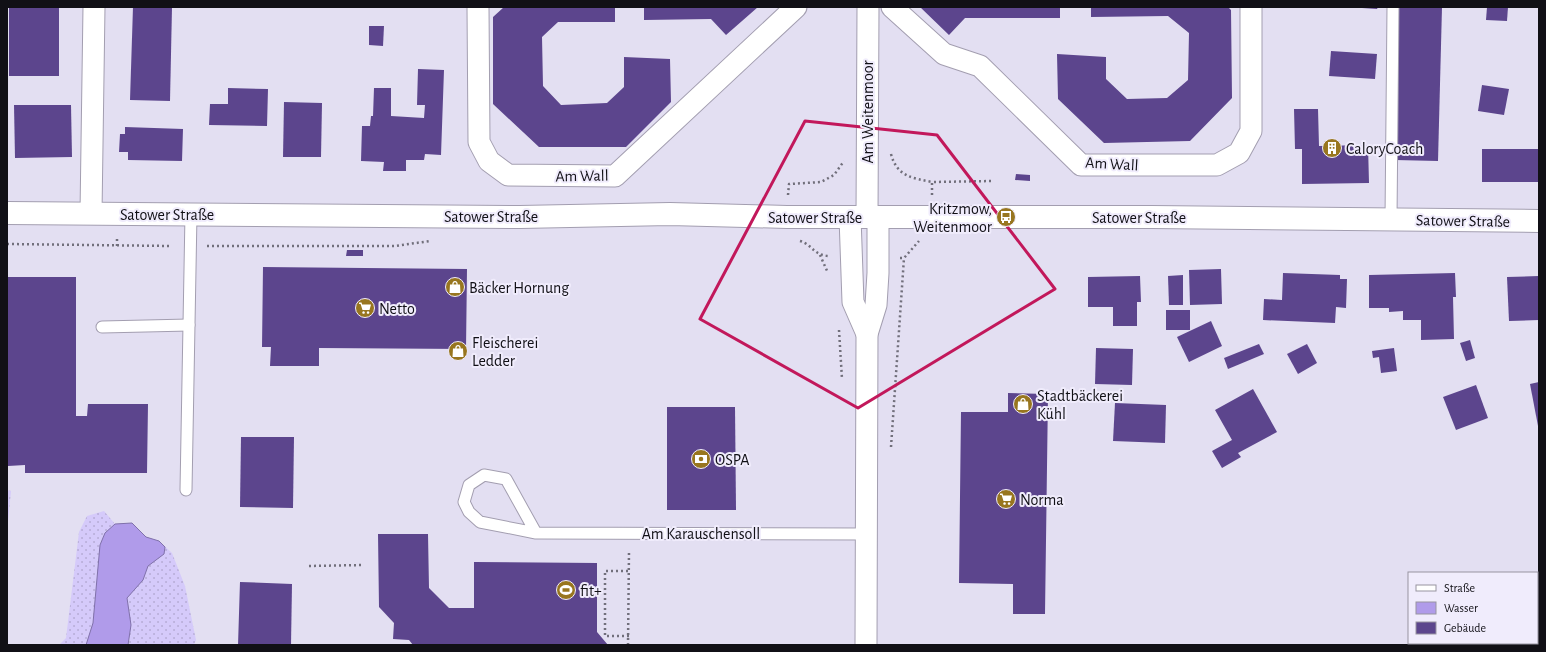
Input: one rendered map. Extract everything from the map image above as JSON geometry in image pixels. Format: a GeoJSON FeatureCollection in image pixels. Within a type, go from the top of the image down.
{"type":"FeatureCollection","features":[{"type":"Feature","properties":{"kind":"main road","name":"Satower Straße"},"geometry":{"type":"LineString","coordinates":[[7,212],[520,217],[670,214],[787,217],[1157,217],[1539,220]]}},
{"type":"Feature","properties":{"kind":"street"},"geometry":{"type":"LineString","coordinates":[[91,213],[94,7]]}},
{"type":"Feature","properties":{"kind":"street","name":"Am Wall"},"geometry":{"type":"LineString","coordinates":[[478,7],[479,142],[489,160],[508,175],[615,176],[795,7]]}},
{"type":"Feature","properties":{"kind":"street","name":"Am Weitenmoor"},"geometry":{"type":"LineString","coordinates":[[865,217],[868,7]]}},
{"type":"Feature","properties":{"kind":"street","name":"Am Wall"},"geometry":{"type":"LineString","coordinates":[[892,7],[944,54],[980,66],[1081,165],[1217,165],[1238,153],[1251,131],[1251,7]]}},
{"type":"Feature","properties":{"kind":"street"},"geometry":{"type":"LineString","coordinates":[[865,217],[853,302],[867,334]]}},
{"type":"Feature","properties":{"kind":"street"},"geometry":{"type":"LineString","coordinates":[[865,217],[876,305],[867,334],[866,645]]}},
{"type":"Feature","properties":{"kind":"lane"},"geometry":{"type":"LineString","coordinates":[[1391,219],[1393,7]]}},
{"type":"Feature","properties":{"kind":"lane"},"geometry":{"type":"LineString","coordinates":[[186,490],[191,214]]}},
{"type":"Feature","properties":{"kind":"lane"},"geometry":{"type":"LineString","coordinates":[[102,327],[189,324]]}},
{"type":"Feature","properties":{"kind":"lane","name":"Am Karauschensoll"},"geometry":{"type":"LineString","coordinates":[[536,533],[506,479],[484,475],[469,485],[464,502],[469,512],[480,522],[536,533],[866,534]]}},
{"type":"Feature","properties":{"kind":"path"},"geometry":{"type":"LineString","coordinates":[[891,152],[892,159],[900,170],[909,177],[932,182]]}},
{"type":"Feature","properties":{"kind":"path"},"geometry":{"type":"LineString","coordinates":[[787,217],[789,184],[821,182],[834,175],[845,160]]}},
{"type":"Feature","properties":{"kind":"path"},"geometry":{"type":"LineString","coordinates":[[891,448],[904,258]]}},
{"type":"Feature","properties":{"kind":"path"},"geometry":{"type":"LineString","coordinates":[[628,645],[629,533]]}},
{"type":"Feature","properties":{"kind":"path"},"geometry":{"type":"LineString","coordinates":[[309,566],[364,565]]}},
{"type":"Feature","properties":{"kind":"path"},"geometry":{"type":"LineString","coordinates":[[628,636],[605,636],[606,571],[629,571]]}},
{"type":"Feature","properties":{"kind":"highlighted area"},"geometry":{"type":"Polygon","coordinates":[[[805,121],[937,135],[1055,289],[858,408],[700,319],[805,121]]]}},
{"type":"Feature","properties":{"kind":"shaded area"},"geometry":{"type":"Polygon","coordinates":[[[7,490],[11,491],[7,532],[7,490]]]}},
{"type":"Feature","properties":{"kind":"shaded area"},"geometry":{"type":"Polygon","coordinates":[[[104,511],[115,524],[132,523],[146,537],[159,541],[172,553],[185,586],[196,640],[194,645],[59,645],[66,638],[79,532],[87,516],[104,511]]]}},
{"type":"Feature","properties":{"kind":"water"},"geometry":{"type":"Polygon","coordinates":[[[132,523],[146,537],[159,541],[165,547],[164,554],[148,566],[143,580],[127,598],[131,625],[128,645],[86,645],[93,623],[100,545],[105,533],[115,524],[132,523]]]}},
{"type":"Feature","properties":{"kind":"building"},"geometry":{"type":"Polygon","coordinates":[[[9,7],[59,7],[59,76],[9,76],[9,7]]]}},
{"type":"Feature","properties":{"kind":"building"},"geometry":{"type":"Polygon","coordinates":[[[133,7],[172,7],[170,101],[130,100],[133,7]]]}},
{"type":"Feature","properties":{"kind":"building"},"geometry":{"type":"Polygon","coordinates":[[[504,7],[615,7],[615,22],[558,22],[542,37],[543,86],[561,105],[607,103],[624,87],[624,57],[670,59],[671,102],[626,147],[539,147],[493,104],[493,17],[504,7]]]}},
{"type":"Feature","properties":{"kind":"building"},"geometry":{"type":"Polygon","coordinates":[[[644,7],[758,7],[726,35],[711,19],[644,20],[644,7]]]}},
{"type":"Feature","properties":{"kind":"building"},"geometry":{"type":"Polygon","coordinates":[[[920,7],[1060,7],[1060,18],[965,18],[949,35],[920,7]]]}},
{"type":"Feature","properties":{"kind":"building"},"geometry":{"type":"Polygon","coordinates":[[[1091,7],[1228,7],[1231,10],[1232,98],[1190,141],[1104,143],[1058,99],[1057,54],[1106,57],[1106,79],[1127,99],[1167,98],[1188,80],[1189,33],[1168,16],[1091,17],[1091,7]]]}},
{"type":"Feature","properties":{"kind":"building"},"geometry":{"type":"Polygon","coordinates":[[[1362,7],[1378,7],[1377,9],[1362,7]]]}},
{"type":"Feature","properties":{"kind":"building"},"geometry":{"type":"Polygon","coordinates":[[[1399,7],[1442,7],[1438,161],[1395,160],[1399,7]]]}},
{"type":"Feature","properties":{"kind":"building"},"geometry":{"type":"Polygon","coordinates":[[[1487,7],[1508,7],[1507,21],[1486,20],[1487,7]]]}},
{"type":"Feature","properties":{"kind":"building"},"geometry":{"type":"Polygon","coordinates":[[[369,26],[384,26],[383,46],[369,45],[369,26]]]}},
{"type":"Feature","properties":{"kind":"building"},"geometry":{"type":"Polygon","coordinates":[[[1331,51],[1377,54],[1375,79],[1329,76],[1331,51]]]}},
{"type":"Feature","properties":{"kind":"building"},"geometry":{"type":"Polygon","coordinates":[[[418,69],[444,70],[441,155],[425,154],[424,160],[406,160],[406,171],[383,171],[384,162],[361,161],[362,126],[370,126],[371,116],[373,116],[374,88],[391,88],[391,116],[424,118],[425,105],[417,105],[418,69]]]}},
{"type":"Feature","properties":{"kind":"building"},"geometry":{"type":"Polygon","coordinates":[[[1482,85],[1509,89],[1504,115],[1478,111],[1482,85]]]}},
{"type":"Feature","properties":{"kind":"building"},"geometry":{"type":"Polygon","coordinates":[[[228,88],[268,89],[267,126],[209,125],[210,104],[228,104],[228,88]]]}},
{"type":"Feature","properties":{"kind":"building"},"geometry":{"type":"Polygon","coordinates":[[[284,102],[322,103],[321,157],[283,157],[284,102]]]}},
{"type":"Feature","properties":{"kind":"building"},"geometry":{"type":"Polygon","coordinates":[[[14,105],[71,105],[72,157],[15,158],[14,105]]]}},
{"type":"Feature","properties":{"kind":"building","name":"CaloryCoach"},"geometry":{"type":"Polygon","coordinates":[[[1294,109],[1318,109],[1319,146],[1368,145],[1369,183],[1302,184],[1302,149],[1295,149],[1294,109]]]}},
{"type":"Feature","properties":{"kind":"building"},"geometry":{"type":"Polygon","coordinates":[[[125,127],[183,129],[182,161],[128,160],[128,152],[119,152],[120,134],[125,134],[125,127]]]}},
{"type":"Feature","properties":{"kind":"building"},"geometry":{"type":"Polygon","coordinates":[[[1482,149],[1539,149],[1539,182],[1482,182],[1482,149]]]}},
{"type":"Feature","properties":{"kind":"building"},"geometry":{"type":"Polygon","coordinates":[[[1016,174],[1030,175],[1030,181],[1015,180],[1016,174]]]}},
{"type":"Feature","properties":{"kind":"building"},"geometry":{"type":"Polygon","coordinates":[[[347,250],[363,250],[363,256],[346,256],[347,250]]]}},
{"type":"Feature","properties":{"kind":"building","name":"Netto"},"geometry":{"type":"Polygon","coordinates":[[[263,267],[467,269],[466,349],[319,348],[319,366],[270,366],[271,347],[262,347],[263,267]]]}},
{"type":"Feature","properties":{"kind":"building"},"geometry":{"type":"Polygon","coordinates":[[[1221,269],[1222,304],[1190,305],[1189,270],[1221,269]]]}},
{"type":"Feature","properties":{"kind":"building"},"geometry":{"type":"Polygon","coordinates":[[[1283,273],[1340,275],[1340,279],[1347,279],[1346,308],[1336,307],[1335,323],[1263,320],[1264,299],[1282,300],[1283,273]]]}},
{"type":"Feature","properties":{"kind":"building"},"geometry":{"type":"Polygon","coordinates":[[[1455,273],[1456,297],[1453,297],[1454,339],[1421,340],[1421,320],[1403,320],[1403,311],[1389,312],[1389,308],[1369,308],[1369,275],[1455,273]]]}},
{"type":"Feature","properties":{"kind":"building"},"geometry":{"type":"Polygon","coordinates":[[[1183,275],[1183,305],[1169,305],[1168,276],[1183,275]]]}},
{"type":"Feature","properties":{"kind":"building"},"geometry":{"type":"Polygon","coordinates":[[[1140,276],[1141,302],[1137,302],[1137,326],[1113,326],[1113,307],[1088,307],[1088,277],[1140,276]]]}},
{"type":"Feature","properties":{"kind":"building"},"geometry":{"type":"Polygon","coordinates":[[[1539,276],[1539,320],[1509,321],[1507,277],[1539,276]]]}},
{"type":"Feature","properties":{"kind":"building"},"geometry":{"type":"Polygon","coordinates":[[[8,277],[76,277],[76,416],[87,416],[88,404],[148,404],[147,473],[25,473],[25,465],[8,466],[8,277]]]}},
{"type":"Feature","properties":{"kind":"building"},"geometry":{"type":"Polygon","coordinates":[[[1166,310],[1190,310],[1190,330],[1166,330],[1166,310]]]}},
{"type":"Feature","properties":{"kind":"building"},"geometry":{"type":"Polygon","coordinates":[[[1211,321],[1222,346],[1189,362],[1177,337],[1211,321]]]}},
{"type":"Feature","properties":{"kind":"building"},"geometry":{"type":"Polygon","coordinates":[[[1470,340],[1475,358],[1466,361],[1460,343],[1470,340]]]}},
{"type":"Feature","properties":{"kind":"building"},"geometry":{"type":"Polygon","coordinates":[[[1259,344],[1264,354],[1228,369],[1224,358],[1259,344]]]}},
{"type":"Feature","properties":{"kind":"building"},"geometry":{"type":"Polygon","coordinates":[[[1307,344],[1317,363],[1298,374],[1287,354],[1307,344]]]}},
{"type":"Feature","properties":{"kind":"building"},"geometry":{"type":"Polygon","coordinates":[[[1096,348],[1133,349],[1132,385],[1095,384],[1096,348]]]}},
{"type":"Feature","properties":{"kind":"building"},"geometry":{"type":"Polygon","coordinates":[[[1394,348],[1397,371],[1381,373],[1379,357],[1373,358],[1372,351],[1394,348]]]}},
{"type":"Feature","properties":{"kind":"building"},"geometry":{"type":"Polygon","coordinates":[[[1539,382],[1539,426],[1538,426],[1530,384],[1539,382]]]}},
{"type":"Feature","properties":{"kind":"building"},"geometry":{"type":"Polygon","coordinates":[[[1476,385],[1488,418],[1456,430],[1443,397],[1476,385]]]}},
{"type":"Feature","properties":{"kind":"building"},"geometry":{"type":"Polygon","coordinates":[[[1253,389],[1277,432],[1238,453],[1241,457],[1222,468],[1212,451],[1232,440],[1215,410],[1253,389]]]}},
{"type":"Feature","properties":{"kind":"building"},"geometry":{"type":"Polygon","coordinates":[[[1008,393],[1048,394],[1045,614],[1013,614],[1013,584],[959,583],[961,412],[1008,412],[1008,393]]]}},
{"type":"Feature","properties":{"kind":"building"},"geometry":{"type":"Polygon","coordinates":[[[1115,403],[1166,405],[1165,443],[1113,441],[1115,403]]]}},
{"type":"Feature","properties":{"kind":"building","name":"OSPA"},"geometry":{"type":"Polygon","coordinates":[[[667,407],[735,407],[736,510],[667,510],[667,407]]]}},
{"type":"Feature","properties":{"kind":"building"},"geometry":{"type":"Polygon","coordinates":[[[241,437],[294,437],[293,508],[240,507],[241,437]]]}},
{"type":"Feature","properties":{"kind":"building"},"geometry":{"type":"Polygon","coordinates":[[[378,534],[428,534],[429,588],[449,608],[474,608],[474,562],[597,563],[597,632],[608,645],[413,645],[409,640],[393,639],[394,623],[379,607],[378,534]]]}},
{"type":"Feature","properties":{"kind":"building"},"geometry":{"type":"Polygon","coordinates":[[[240,582],[292,584],[291,645],[238,645],[240,582]]]}},
{"type":"Feature","properties":{"kind":"place","name":"CaloryCoach"},"geometry":{"type":"Point","coordinates":[1332,148]}},
{"type":"Feature","properties":{"kind":"place","name":"Kritzmow, Weitenmoor"},"geometry":{"type":"Point","coordinates":[1006,217]}},
{"type":"Feature","properties":{"kind":"place","name":"Bäcker Hornung"},"geometry":{"type":"Point","coordinates":[455,287]}},
{"type":"Feature","properties":{"kind":"place","name":"Netto"},"geometry":{"type":"Point","coordinates":[365,308]}},
{"type":"Feature","properties":{"kind":"place","name":"Fleischerei Ledder"},"geometry":{"type":"Point","coordinates":[458,351]}},
{"type":"Feature","properties":{"kind":"place","name":"Stadtbäckerei Kühl"},"geometry":{"type":"Point","coordinates":[1023,404]}},
{"type":"Feature","properties":{"kind":"place","name":"OSPA"},"geometry":{"type":"Point","coordinates":[701,459]}},
{"type":"Feature","properties":{"kind":"place","name":"Norma"},"geometry":{"type":"Point","coordinates":[1006,499]}},
{"type":"Feature","properties":{"kind":"place","name":"fit+"},"geometry":{"type":"Point","coordinates":[566,590]}}]}
